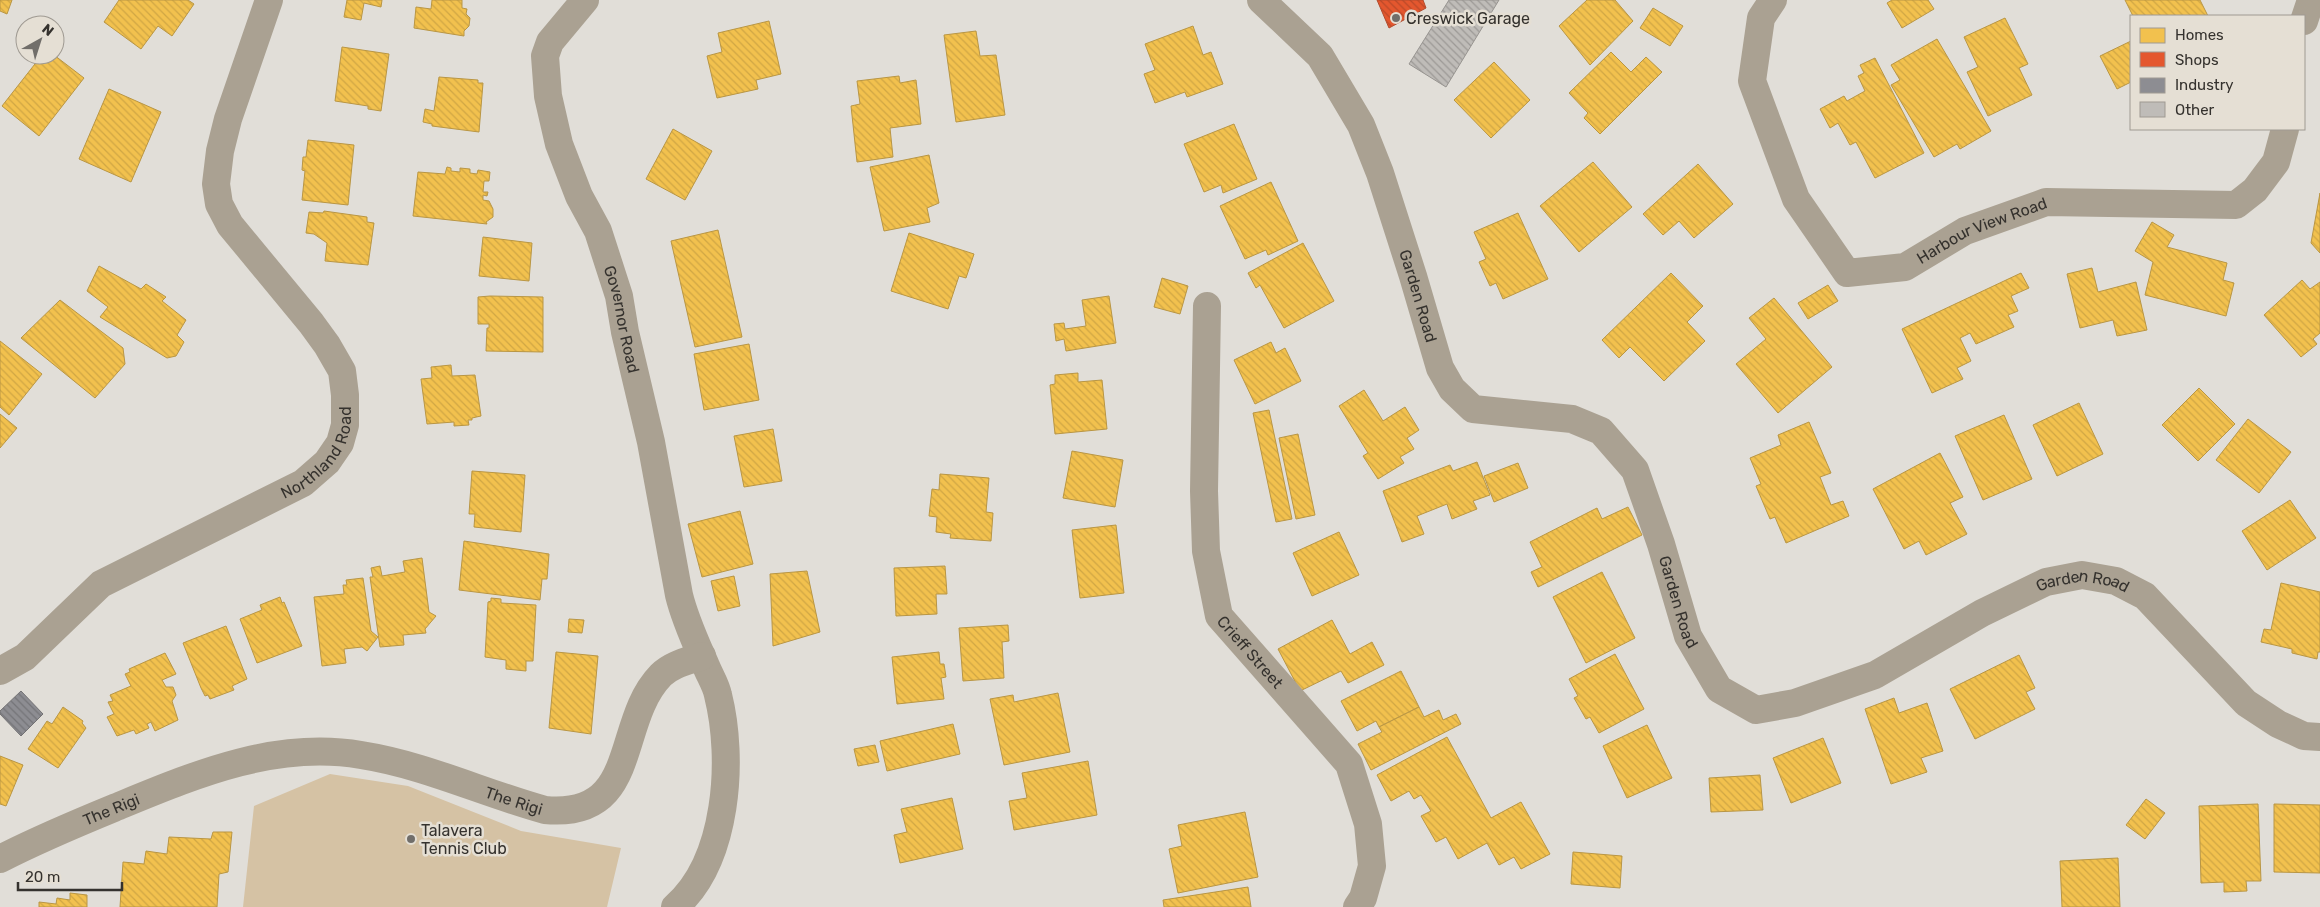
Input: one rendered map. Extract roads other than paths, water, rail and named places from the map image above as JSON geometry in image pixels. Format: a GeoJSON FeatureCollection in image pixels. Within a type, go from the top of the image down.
{"type":"FeatureCollection","features":[{"type":"Feature","properties":{"kind":"street","name":"Northland Road"},"geometry":{"type":"LineString","coordinates":[[0,671],[25,657],[101,584],[303,483],[327,462],[340,443],[345,425],[345,395],[342,371],[327,344],[230,225],[219,204],[216,184],[220,151],[228,119],[269,0]]}},
{"type":"Feature","properties":{"kind":"street","name":"Governor Road"},"geometry":{"type":"LineString","coordinates":[[585,0],[550,42],[546,56],[548,96],[560,144],[580,196],[598,231],[619,296],[625,332],[651,442],[683,613],[702,656]]}},
{"type":"Feature","properties":{"kind":"street","name":"Garden Road"},"geometry":{"type":"LineString","coordinates":[[1261,0],[1320,56],[1361,125],[1380,173],[1440,368],[1452,389],[1473,409],[1572,419],[1601,431],[1635,470],[1661,544],[1688,636],[1719,689],[1756,710],[1796,703],[1875,675],[1982,613],[2046,582],[2082,575],[2116,581],[2145,596],[2246,703],[2278,724],[2304,736],[2320,737]]}},
{"type":"Feature","properties":{"kind":"street","name":"Harbour View Road"},"geometry":{"type":"LineString","coordinates":[[1773,0],[1761,18],[1752,81],[1796,199],[1847,273],[1905,267],[1965,231],[2046,202],[2236,205],[2255,190],[2276,162],[2285,130]]}},
{"type":"Feature","properties":{"kind":"street"},"geometry":{"type":"LineString","coordinates":[[2305,18],[2311,0]]}},
{"type":"Feature","properties":{"kind":"street","name":"Crieff Street"},"geometry":{"type":"LineString","coordinates":[[1207,306],[1204,491],[1206,551],[1219,616],[1349,764],[1368,824],[1372,866],[1363,898],[1357,907]]}},
{"type":"Feature","properties":{"kind":"street","name":"The Rigi"},"geometry":{"type":"LineString","coordinates":[[0,859],[71,826],[220,767],[249,758],[278,755],[321,752],[360,754],[405,764],[545,810],[567,812],[586,807],[600,798],[609,788],[620,766],[646,696],[655,682],[674,666],[702,656]]}},
{"type":"Feature","properties":{"kind":"street"},"geometry":{"type":"LineString","coordinates":[[675,907],[696,885],[709,855],[722,812],[725,786],[722,716],[718,693],[702,656]]}},
{"type":"Feature","properties":{"kind":"place","name":"Creswick Garage"},"geometry":{"type":"Point","coordinates":[1396,18]}},
{"type":"Feature","properties":{"kind":"place","name":"Talavera Tennis Club"},"geometry":{"type":"Point","coordinates":[411,839]}}]}
